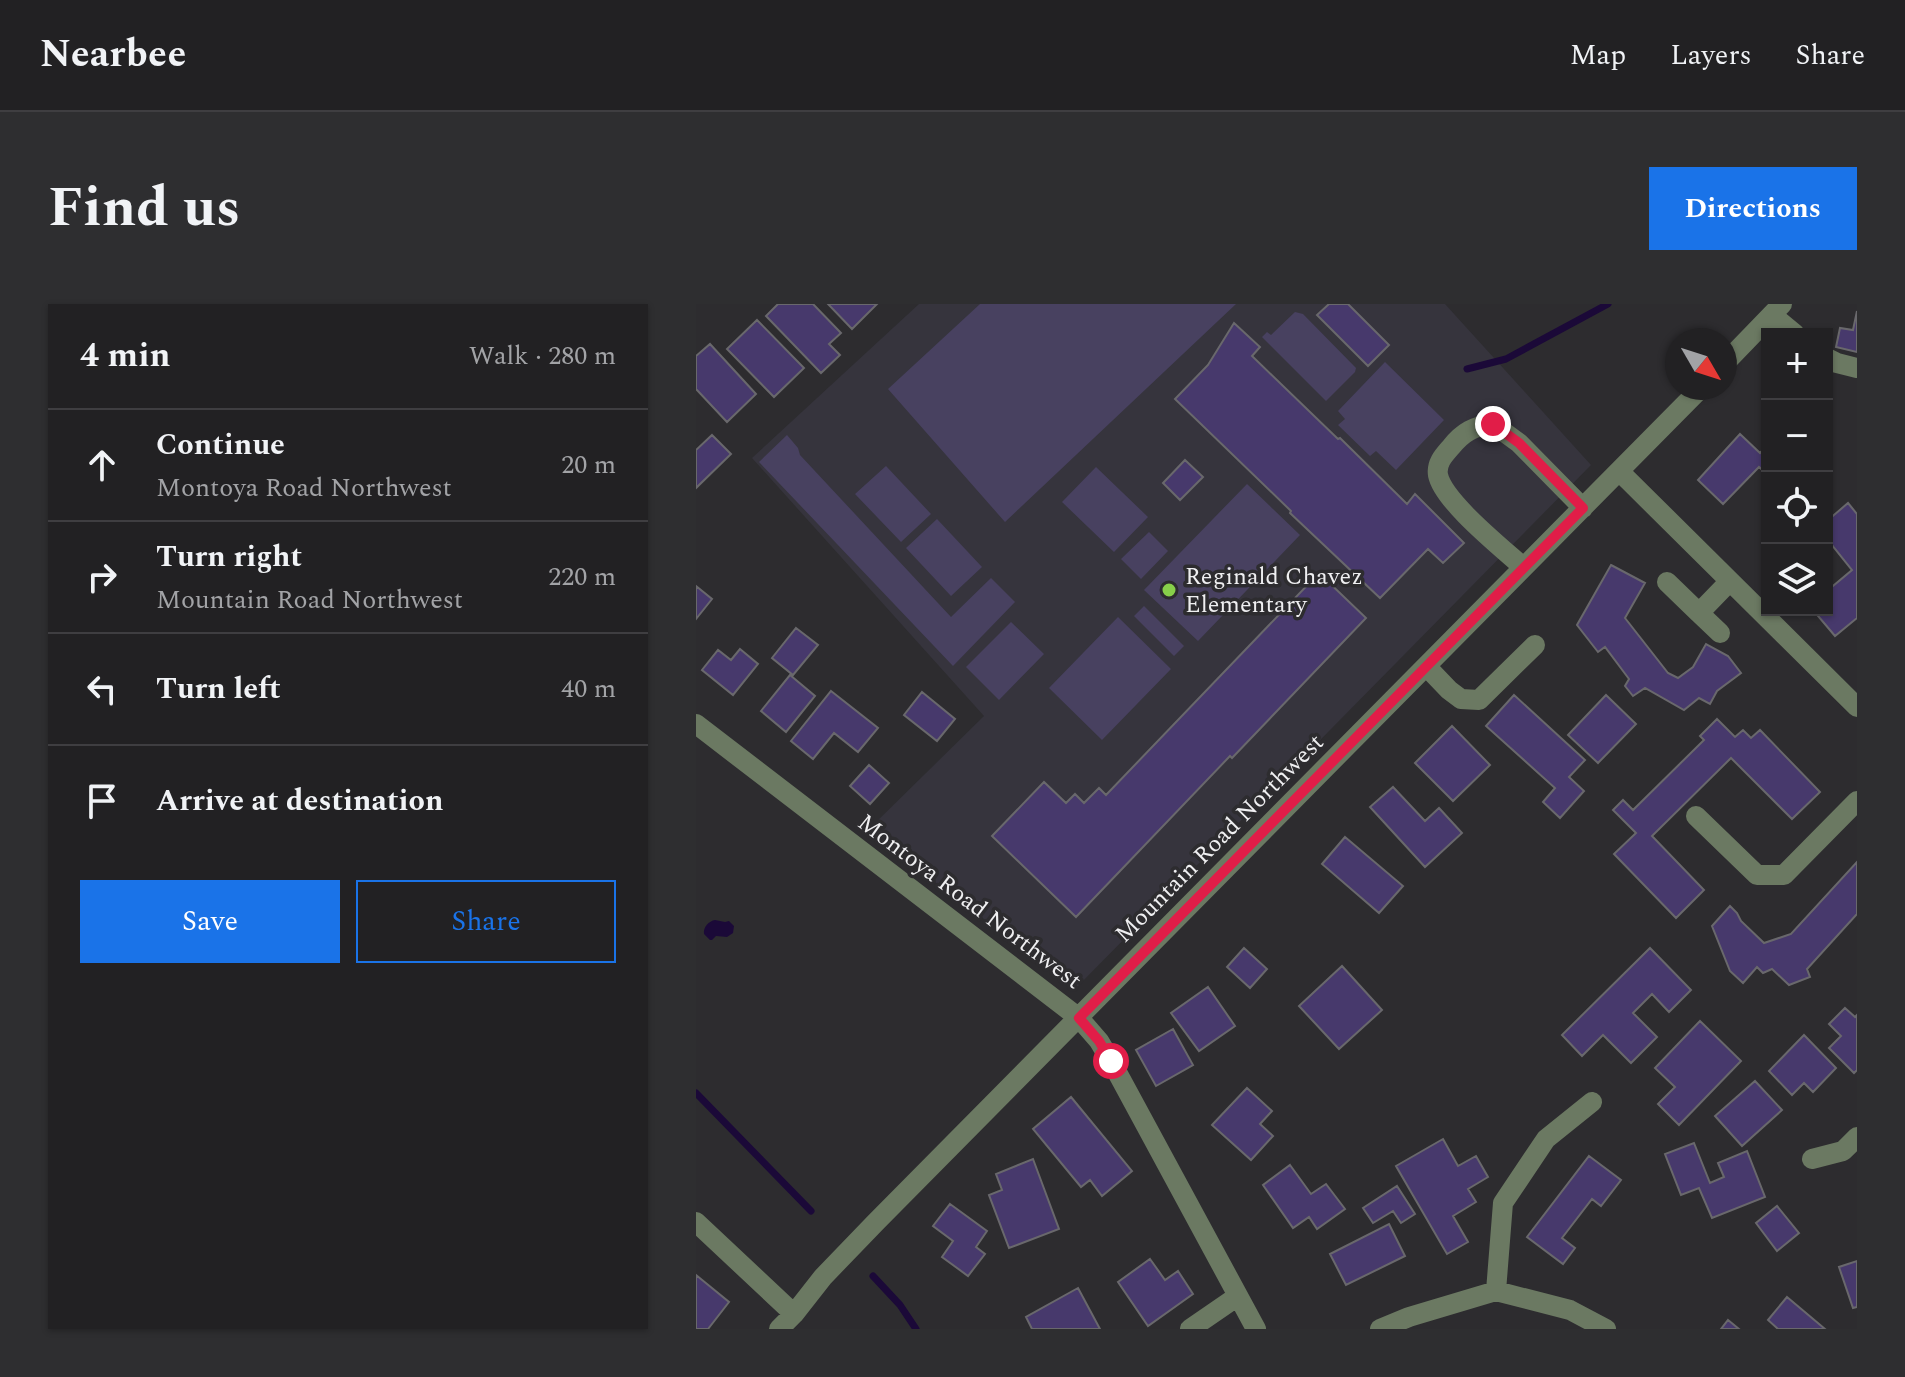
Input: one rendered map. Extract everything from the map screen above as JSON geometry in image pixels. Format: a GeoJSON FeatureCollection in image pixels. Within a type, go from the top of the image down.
{"type":"FeatureCollection","features":[{"type":"Feature","properties":{"kind":"street"},"geometry":{"type":"LineString","coordinates":[[1737,351],[1777,310],[1790,328]]}},
{"type":"Feature","properties":{"kind":"street"},"geometry":{"type":"LineString","coordinates":[[1833,361],[1857,368]]}},
{"type":"Feature","properties":{"kind":"street","name":"Mountain Road Northwest"},"geometry":{"type":"LineString","coordinates":[[779,1329],[876,1222],[1689,400]]}},
{"type":"Feature","properties":{"kind":"street"},"geometry":{"type":"LineString","coordinates":[[1523,567],[1451,499],[1438,475],[1438,462],[1454,443],[1476,426],[1493,424],[1519,443],[1583,508]]}},
{"type":"Feature","properties":{"kind":"street"},"geometry":{"type":"LineString","coordinates":[[1620,472],[1857,707]]}},
{"type":"Feature","properties":{"kind":"street"},"geometry":{"type":"LineString","coordinates":[[1699,613],[1730,581]]}},
{"type":"Feature","properties":{"kind":"street"},"geometry":{"type":"LineString","coordinates":[[1667,582],[1720,633]]}},
{"type":"Feature","properties":{"kind":"street"},"geometry":{"type":"LineString","coordinates":[[1426,666],[1461,699],[1479,700],[1535,645]]}},
{"type":"Feature","properties":{"kind":"street","name":"Montoya Road Northwest"},"geometry":{"type":"LineString","coordinates":[[696,724],[1079,1018],[1111,1061],[1256,1329]]}},
{"type":"Feature","properties":{"kind":"street"},"geometry":{"type":"LineString","coordinates":[[1696,816],[1757,875],[1784,875],[1857,801]]}},
{"type":"Feature","properties":{"kind":"street"},"geometry":{"type":"LineString","coordinates":[[1496,1291],[1503,1203],[1546,1139],[1592,1102]]}},
{"type":"Feature","properties":{"kind":"street"},"geometry":{"type":"LineString","coordinates":[[1812,1159],[1843,1151],[1857,1137]]}},
{"type":"Feature","properties":{"kind":"street"},"geometry":{"type":"LineString","coordinates":[[696,1222],[794,1314]]}},
{"type":"Feature","properties":{"kind":"street"},"geometry":{"type":"LineString","coordinates":[[1380,1329],[1496,1291],[1570,1310],[1606,1329]]}},
{"type":"Feature","properties":{"kind":"street"},"geometry":{"type":"LineString","coordinates":[[1190,1329],[1238,1296]]}},
{"type":"Feature","properties":{"kind":"shaded area","name":"Reginald Chavez Elementary"},"geometry":{"type":"Polygon","coordinates":[[[919,304],[1445,304],[1591,465],[1076,988],[867,831],[984,716],[752,458],[919,304]]]}},
{"type":"Feature","properties":{"kind":"shaded area"},"geometry":{"type":"Polygon","coordinates":[[[980,304],[1236,304],[1005,522],[888,389],[980,304]]]}},
{"type":"Feature","properties":{"kind":"shaded area"},"geometry":{"type":"Polygon","coordinates":[[[1295,312],[1303,314],[1356,368],[1326,401],[1262,337],[1267,332],[1271,335],[1295,312]]]}},
{"type":"Feature","properties":{"kind":"shaded area"},"geometry":{"type":"Polygon","coordinates":[[[1385,362],[1444,420],[1396,470],[1376,451],[1370,456],[1338,425],[1345,419],[1338,411],[1385,362]]]}},
{"type":"Feature","properties":{"kind":"shaded area"},"geometry":{"type":"Polygon","coordinates":[[[787,435],[800,455],[951,617],[991,578],[1015,602],[953,666],[759,462],[787,435]]]}},
{"type":"Feature","properties":{"kind":"shaded area"},"geometry":{"type":"Polygon","coordinates":[[[886,466],[931,514],[901,542],[855,494],[886,466]]]}},
{"type":"Feature","properties":{"kind":"shaded area"},"geometry":{"type":"Polygon","coordinates":[[[1096,467],[1148,517],[1114,552],[1062,502],[1096,467]]]}},
{"type":"Feature","properties":{"kind":"shaded area"},"geometry":{"type":"Polygon","coordinates":[[[1247,484],[1300,535],[1198,641],[1144,590],[1247,484]]]}},
{"type":"Feature","properties":{"kind":"shaded area"},"geometry":{"type":"Polygon","coordinates":[[[937,519],[982,567],[951,596],[906,548],[937,519]]]}},
{"type":"Feature","properties":{"kind":"shaded area"},"geometry":{"type":"Polygon","coordinates":[[[1149,532],[1168,551],[1141,579],[1121,559],[1149,532]]]}},
{"type":"Feature","properties":{"kind":"shaded area"},"geometry":{"type":"Polygon","coordinates":[[[1144,606],[1184,646],[1174,656],[1134,616],[1144,606]]]}},
{"type":"Feature","properties":{"kind":"shaded area"},"geometry":{"type":"Polygon","coordinates":[[[1118,617],[1171,669],[1102,740],[1049,688],[1118,617]]]}},
{"type":"Feature","properties":{"kind":"shaded area"},"geometry":{"type":"Polygon","coordinates":[[[1011,622],[1044,654],[999,700],[966,667],[1011,622]]]}},
{"type":"Feature","properties":{"kind":"shaded area"},"geometry":{"type":"Polygon","coordinates":[[[715,920],[729,921],[734,926],[733,933],[710,940],[704,929],[715,920]]]}},
{"type":"Feature","properties":{"kind":"building"},"geometry":{"type":"Polygon","coordinates":[[[778,304],[813,304],[841,333],[829,344],[840,355],[821,373],[766,316],[778,304]]]}},
{"type":"Feature","properties":{"kind":"building"},"geometry":{"type":"Polygon","coordinates":[[[828,304],[877,304],[852,329],[828,304]]]}},
{"type":"Feature","properties":{"kind":"building"},"geometry":{"type":"Polygon","coordinates":[[[1329,304],[1348,304],[1389,345],[1368,366],[1317,315],[1329,304]]]}},
{"type":"Feature","properties":{"kind":"building"},"geometry":{"type":"Polygon","coordinates":[[[1857,311],[1857,352],[1836,347],[1840,328],[1853,330],[1857,311]]]}},
{"type":"Feature","properties":{"kind":"building"},"geometry":{"type":"Polygon","coordinates":[[[757,320],[804,368],[774,397],[727,349],[757,320]]]}},
{"type":"Feature","properties":{"kind":"building"},"geometry":{"type":"Polygon","coordinates":[[[1234,323],[1260,347],[1252,356],[1338,439],[1407,504],[1415,494],[1464,543],[1443,563],[1428,549],[1380,598],[1290,513],[1175,399],[1208,365],[1234,323]]]}},
{"type":"Feature","properties":{"kind":"building"},"geometry":{"type":"Polygon","coordinates":[[[710,344],[756,394],[727,422],[696,389],[696,356],[710,344]]]}},
{"type":"Feature","properties":{"kind":"building"},"geometry":{"type":"Polygon","coordinates":[[[1740,434],[1761,452],[1761,469],[1759,467],[1723,504],[1698,480],[1740,434]]]}},
{"type":"Feature","properties":{"kind":"building"},"geometry":{"type":"Polygon","coordinates":[[[712,435],[731,454],[696,488],[696,450],[712,435]]]}},
{"type":"Feature","properties":{"kind":"building"},"geometry":{"type":"Polygon","coordinates":[[[1185,460],[1203,477],[1180,500],[1163,483],[1185,460]]]}},
{"type":"Feature","properties":{"kind":"building"},"geometry":{"type":"Polygon","coordinates":[[[1848,503],[1857,514],[1857,618],[1835,636],[1818,616],[1833,616],[1833,586],[1852,570],[1833,546],[1833,516],[1848,503]]]}},
{"type":"Feature","properties":{"kind":"building"},"geometry":{"type":"Polygon","coordinates":[[[1611,565],[1645,583],[1625,618],[1668,673],[1678,678],[1693,667],[1706,644],[1728,656],[1741,673],[1717,691],[1710,704],[1699,698],[1684,710],[1645,688],[1633,696],[1625,686],[1629,679],[1605,647],[1598,652],[1577,625],[1611,565]]]}},
{"type":"Feature","properties":{"kind":"building"},"geometry":{"type":"Polygon","coordinates":[[[1319,573],[1366,618],[1076,917],[992,836],[1044,782],[1066,803],[1075,794],[1084,803],[1099,788],[1106,795],[1319,573]]]}},
{"type":"Feature","properties":{"kind":"building"},"geometry":{"type":"Polygon","coordinates":[[[696,586],[712,599],[696,619],[696,586]]]}},
{"type":"Feature","properties":{"kind":"building"},"geometry":{"type":"Polygon","coordinates":[[[796,628],[818,645],[793,675],[772,658],[796,628]]]}},
{"type":"Feature","properties":{"kind":"building"},"geometry":{"type":"Polygon","coordinates":[[[740,649],[758,664],[733,695],[702,670],[718,650],[731,660],[740,649]]]}},
{"type":"Feature","properties":{"kind":"building"},"geometry":{"type":"Polygon","coordinates":[[[790,675],[815,696],[786,732],[761,711],[790,675]]]}},
{"type":"Feature","properties":{"kind":"building"},"geometry":{"type":"Polygon","coordinates":[[[831,691],[878,728],[858,752],[834,733],[813,759],[791,741],[831,691]]]}},
{"type":"Feature","properties":{"kind":"building"},"geometry":{"type":"Polygon","coordinates":[[[922,692],[955,719],[937,741],[904,715],[922,692]]]}},
{"type":"Feature","properties":{"kind":"building"},"geometry":{"type":"Polygon","coordinates":[[[1514,695],[1585,760],[1569,777],[1584,791],[1560,818],[1543,802],[1555,788],[1486,726],[1514,695]]]}},
{"type":"Feature","properties":{"kind":"building"},"geometry":{"type":"Polygon","coordinates":[[[1606,695],[1636,724],[1598,763],[1568,735],[1606,695]]]}},
{"type":"Feature","properties":{"kind":"building"},"geometry":{"type":"Polygon","coordinates":[[[1717,719],[1735,737],[1743,730],[1751,738],[1760,730],[1820,792],[1792,819],[1731,758],[1652,836],[1704,890],[1676,918],[1614,854],[1636,833],[1613,810],[1623,800],[1633,810],[1704,740],[1700,736],[1717,719]]]}},
{"type":"Feature","properties":{"kind":"building"},"geometry":{"type":"Polygon","coordinates":[[[1452,726],[1490,765],[1453,801],[1415,763],[1452,726]]]}},
{"type":"Feature","properties":{"kind":"building"},"geometry":{"type":"Polygon","coordinates":[[[869,765],[889,783],[870,804],[850,786],[869,765]]]}},
{"type":"Feature","properties":{"kind":"building"},"geometry":{"type":"Polygon","coordinates":[[[1393,787],[1425,821],[1439,808],[1462,833],[1425,867],[1370,807],[1393,787]]]}},
{"type":"Feature","properties":{"kind":"building"},"geometry":{"type":"Polygon","coordinates":[[[1345,837],[1403,886],[1379,913],[1322,864],[1345,837]]]}},
{"type":"Feature","properties":{"kind":"building"},"geometry":{"type":"Polygon","coordinates":[[[1857,862],[1857,914],[1807,969],[1810,977],[1789,985],[1772,969],[1763,973],[1757,967],[1743,983],[1730,971],[1712,926],[1730,906],[1764,943],[1791,934],[1857,862]]]}},
{"type":"Feature","properties":{"kind":"building"},"geometry":{"type":"Polygon","coordinates":[[[1244,948],[1267,969],[1250,988],[1227,967],[1244,948]]]}},
{"type":"Feature","properties":{"kind":"building"},"geometry":{"type":"Polygon","coordinates":[[[1650,948],[1691,990],[1669,1012],[1652,994],[1633,1013],[1657,1037],[1631,1063],[1603,1035],[1582,1056],[1562,1035],[1650,948]]]}},
{"type":"Feature","properties":{"kind":"building"},"geometry":{"type":"Polygon","coordinates":[[[1342,966],[1382,1010],[1339,1049],[1299,1006],[1342,966]]]}},
{"type":"Feature","properties":{"kind":"building"},"geometry":{"type":"Polygon","coordinates":[[[1208,987],[1235,1026],[1199,1051],[1171,1013],[1208,987]]]}},
{"type":"Feature","properties":{"kind":"building"},"geometry":{"type":"Polygon","coordinates":[[[1845,1008],[1855,1017],[1857,1015],[1857,1070],[1854,1073],[1829,1048],[1841,1036],[1829,1024],[1845,1008]]]}},
{"type":"Feature","properties":{"kind":"building"},"geometry":{"type":"Polygon","coordinates":[[[1700,1021],[1741,1061],[1679,1125],[1658,1104],[1675,1087],[1655,1068],[1700,1021]]]}},
{"type":"Feature","properties":{"kind":"building"},"geometry":{"type":"Polygon","coordinates":[[[1173,1029],[1193,1065],[1156,1086],[1136,1050],[1173,1029]]]}},
{"type":"Feature","properties":{"kind":"building"},"geometry":{"type":"Polygon","coordinates":[[[1804,1035],[1836,1068],[1813,1092],[1804,1083],[1792,1095],[1769,1071],[1804,1035]]]}},
{"type":"Feature","properties":{"kind":"building"},"geometry":{"type":"Polygon","coordinates":[[[1755,1081],[1782,1110],[1742,1146],[1715,1116],[1755,1081]]]}},
{"type":"Feature","properties":{"kind":"building"},"geometry":{"type":"Polygon","coordinates":[[[1247,1088],[1272,1111],[1260,1124],[1273,1136],[1251,1160],[1212,1125],[1247,1088]]]}},
{"type":"Feature","properties":{"kind":"building"},"geometry":{"type":"Polygon","coordinates":[[[1071,1097],[1132,1171],[1102,1196],[1090,1180],[1081,1187],[1033,1129],[1071,1097]]]}},
{"type":"Feature","properties":{"kind":"building"},"geometry":{"type":"Polygon","coordinates":[[[1443,1139],[1458,1166],[1476,1156],[1488,1177],[1468,1189],[1476,1202],[1453,1216],[1468,1242],[1447,1254],[1396,1166],[1443,1139]]]}},
{"type":"Feature","properties":{"kind":"building"},"geometry":{"type":"Polygon","coordinates":[[[1694,1143],[1710,1183],[1724,1177],[1718,1163],[1747,1151],[1765,1197],[1712,1218],[1699,1188],[1681,1195],[1665,1154],[1694,1143]]]}},
{"type":"Feature","properties":{"kind":"building"},"geometry":{"type":"Polygon","coordinates":[[[1589,1156],[1621,1180],[1601,1206],[1592,1199],[1562,1238],[1575,1248],[1563,1264],[1527,1237],[1589,1156]]]}},
{"type":"Feature","properties":{"kind":"building"},"geometry":{"type":"Polygon","coordinates":[[[1033,1159],[1059,1229],[1009,1248],[989,1195],[1002,1190],[996,1174],[1033,1159]]]}},
{"type":"Feature","properties":{"kind":"building"},"geometry":{"type":"Polygon","coordinates":[[[1290,1165],[1311,1194],[1326,1184],[1345,1209],[1317,1229],[1309,1217],[1293,1228],[1263,1185],[1290,1165]]]}},
{"type":"Feature","properties":{"kind":"building"},"geometry":{"type":"Polygon","coordinates":[[[1397,1186],[1415,1214],[1401,1223],[1393,1211],[1373,1223],[1363,1208],[1397,1186]]]}},
{"type":"Feature","properties":{"kind":"building"},"geometry":{"type":"Polygon","coordinates":[[[950,1204],[987,1231],[976,1247],[985,1254],[968,1276],[942,1257],[953,1241],[933,1226],[950,1204]]]}},
{"type":"Feature","properties":{"kind":"building"},"geometry":{"type":"Polygon","coordinates":[[[1777,1206],[1799,1233],[1777,1251],[1756,1223],[1777,1206]]]}},
{"type":"Feature","properties":{"kind":"building"},"geometry":{"type":"Polygon","coordinates":[[[1389,1224],[1405,1256],[1346,1285],[1330,1254],[1389,1224]]]}},
{"type":"Feature","properties":{"kind":"building"},"geometry":{"type":"Polygon","coordinates":[[[1150,1259],[1165,1280],[1178,1271],[1193,1294],[1148,1326],[1118,1282],[1150,1259]]]}},
{"type":"Feature","properties":{"kind":"building"},"geometry":{"type":"Polygon","coordinates":[[[1857,1261],[1857,1307],[1853,1308],[1839,1267],[1857,1261]]]}},
{"type":"Feature","properties":{"kind":"building"},"geometry":{"type":"Polygon","coordinates":[[[696,1275],[729,1302],[708,1329],[696,1329],[696,1275]]]}},
{"type":"Feature","properties":{"kind":"building"},"geometry":{"type":"Polygon","coordinates":[[[1078,1288],[1100,1329],[1032,1329],[1026,1317],[1078,1288]]]}},
{"type":"Feature","properties":{"kind":"building"},"geometry":{"type":"Polygon","coordinates":[[[1787,1297],[1825,1329],[1778,1329],[1768,1320],[1787,1297]]]}},
{"type":"Feature","properties":{"kind":"building"},"geometry":{"type":"Polygon","coordinates":[[[1728,1320],[1739,1329],[1721,1329],[1728,1320]]]}},
{"type":"Feature","properties":{"kind":"waterway"},"geometry":{"type":"LineString","coordinates":[[1467,369],[1506,359],[1608,304]]}},
{"type":"Feature","properties":{"kind":"waterway"},"geometry":{"type":"LineString","coordinates":[[696,1093],[811,1211]]}},
{"type":"Feature","properties":{"kind":"waterway"},"geometry":{"type":"LineString","coordinates":[[873,1276],[900,1305],[916,1329]]}},
{"type":"Feature","properties":{"kind":"place","name":"Reginald Chavez Elementary"},"geometry":{"type":"Point","coordinates":[1169,590]}},
{"type":"Feature","properties":{"kind":"route"},"geometry":{"type":"LineString","coordinates":[[1111,1061],[1079,1018],[1583,508],[1519,443],[1493,424]]}}]}
